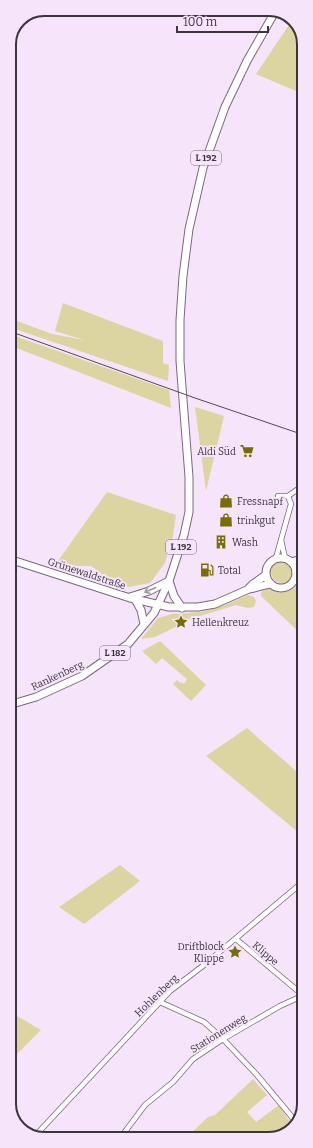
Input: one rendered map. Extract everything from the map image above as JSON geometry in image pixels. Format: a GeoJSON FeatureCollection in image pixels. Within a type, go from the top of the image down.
{"type":"FeatureCollection","features":[{"type":"Feature","properties":{"kind":"main road","name":"L 192"},"geometry":{"type":"LineString","coordinates":[[158,605],[169,582],[184,535],[189,512],[190,477],[180,360],[180,320],[183,276],[189,229],[203,168],[225,107],[247,60],[272,16]]}},
{"type":"Feature","properties":{"kind":"main road"},"geometry":{"type":"LineString","coordinates":[[271,584],[266,575],[268,565],[276,558],[297,559]]}},
{"type":"Feature","properties":{"kind":"main road"},"geometry":{"type":"LineString","coordinates":[[249,589],[271,584],[280,588],[290,585],[296,572],[294,565],[288,560]]}},
{"type":"Feature","properties":{"kind":"main road","name":"Grünewaldstraße"},"geometry":{"type":"LineString","coordinates":[[16,561],[132,598],[169,607],[198,607],[215,604],[249,589]]}},
{"type":"Feature","properties":{"kind":"main road"},"geometry":{"type":"LineString","coordinates":[[249,589],[253,584],[266,575]]}},
{"type":"Feature","properties":{"kind":"main road"},"geometry":{"type":"LineString","coordinates":[[144,624],[141,610],[132,598],[169,582],[174,596],[182,608]]}},
{"type":"Feature","properties":{"kind":"main road","name":"Rankenberg"},"geometry":{"type":"LineString","coordinates":[[16,703],[36,697],[82,676],[128,644],[158,605]]}},
{"type":"Feature","properties":{"kind":"street"},"geometry":{"type":"LineString","coordinates":[[278,496],[288,496],[297,490]]}},
{"type":"Feature","properties":{"kind":"street"},"geometry":{"type":"LineString","coordinates":[[276,558],[291,504],[288,496]]}},
{"type":"Feature","properties":{"kind":"street"},"geometry":{"type":"LineString","coordinates":[[281,540],[288,560]]}},
{"type":"Feature","properties":{"kind":"street","name":"Hohlenberg"},"geometry":{"type":"LineString","coordinates":[[40,1131],[170,991],[297,887]]}},
{"type":"Feature","properties":{"kind":"street","name":"Klippe"},"geometry":{"type":"LineString","coordinates":[[236,938],[297,990]]}},
{"type":"Feature","properties":{"kind":"street","name":"Stationenweg"},"geometry":{"type":"LineString","coordinates":[[125,1132],[145,1105],[173,1082],[193,1060],[223,1039],[280,1006],[297,999]]}},
{"type":"Feature","properties":{"kind":"street"},"geometry":{"type":"LineString","coordinates":[[160,1002],[204,1022],[223,1039],[257,1075],[293,1118]]}},
{"type":"Feature","properties":{"kind":"shaded area"},"geometry":{"type":"Polygon","coordinates":[[[289,25],[295,33],[297,44],[297,91],[256,74],[289,25]]]}},
{"type":"Feature","properties":{"kind":"shaded area"},"geometry":{"type":"Polygon","coordinates":[[[63,303],[163,341],[163,363],[169,365],[168,381],[16,329],[16,321],[52,334],[84,340],[55,331],[63,303]]]}},
{"type":"Feature","properties":{"kind":"shaded area"},"geometry":{"type":"Polygon","coordinates":[[[16,336],[169,390],[171,408],[16,348],[16,336]]]}},
{"type":"Feature","properties":{"kind":"shaded area"},"geometry":{"type":"Polygon","coordinates":[[[195,407],[224,416],[206,491],[195,407]]]}},
{"type":"Feature","properties":{"kind":"shaded area"},"geometry":{"type":"Polygon","coordinates":[[[107,492],[176,515],[173,536],[165,563],[150,583],[129,587],[101,579],[101,573],[91,566],[76,566],[58,561],[107,492]]]}},
{"type":"Feature","properties":{"kind":"shaded area"},"geometry":{"type":"Polygon","coordinates":[[[282,561],[290,564],[293,572],[290,580],[282,583],[274,580],[271,572],[274,564],[282,561]]]}},
{"type":"Feature","properties":{"kind":"shaded area"},"geometry":{"type":"Polygon","coordinates":[[[297,585],[297,630],[261,596],[261,592],[269,588],[275,591],[286,592],[297,585]]]}},
{"type":"Feature","properties":{"kind":"shaded area"},"geometry":{"type":"Polygon","coordinates":[[[248,595],[254,597],[256,601],[254,607],[248,608],[236,605],[194,618],[155,637],[141,639],[158,618],[172,614],[201,612],[225,605],[248,595]]]}},
{"type":"Feature","properties":{"kind":"shaded area"},"geometry":{"type":"Polygon","coordinates":[[[160,641],[206,685],[191,701],[173,684],[177,680],[184,684],[187,679],[162,658],[156,664],[142,651],[160,641]]]}},
{"type":"Feature","properties":{"kind":"shaded area"},"geometry":{"type":"Polygon","coordinates":[[[247,728],[297,772],[297,831],[206,756],[247,728]]]}},
{"type":"Feature","properties":{"kind":"shaded area"},"geometry":{"type":"Polygon","coordinates":[[[120,865],[140,881],[84,924],[59,907],[120,865]]]}},
{"type":"Feature","properties":{"kind":"shaded area"},"geometry":{"type":"Polygon","coordinates":[[[16,1015],[41,1030],[16,1055],[16,1015]]]}},
{"type":"Feature","properties":{"kind":"shaded area"},"geometry":{"type":"Polygon","coordinates":[[[253,1079],[267,1095],[247,1112],[256,1122],[279,1105],[290,1122],[280,1130],[269,1132],[192,1132],[208,1117],[215,1115],[253,1079]]]}},
{"type":"Feature","properties":{"kind":"tram line"},"geometry":{"type":"LineString","coordinates":[[16,334],[195,398],[297,433]]}},
{"type":"Feature","properties":{"kind":"place","name":"Aldi Süd"},"geometry":{"type":"Point","coordinates":[247,451]}},
{"type":"Feature","properties":{"kind":"place","name":"Fressnapf"},"geometry":{"type":"Point","coordinates":[226,501]}},
{"type":"Feature","properties":{"kind":"place","name":"trinkgut"},"geometry":{"type":"Point","coordinates":[226,520]}},
{"type":"Feature","properties":{"kind":"place","name":"Wash"},"geometry":{"type":"Point","coordinates":[221,542]}},
{"type":"Feature","properties":{"kind":"place","name":"Total"},"geometry":{"type":"Point","coordinates":[207,570]}},
{"type":"Feature","properties":{"kind":"place","name":"Hellenkreuz"},"geometry":{"type":"Point","coordinates":[181,622]}},
{"type":"Feature","properties":{"kind":"place","name":"Driftblock Klippe"},"geometry":{"type":"Point","coordinates":[235,952]}}]}
